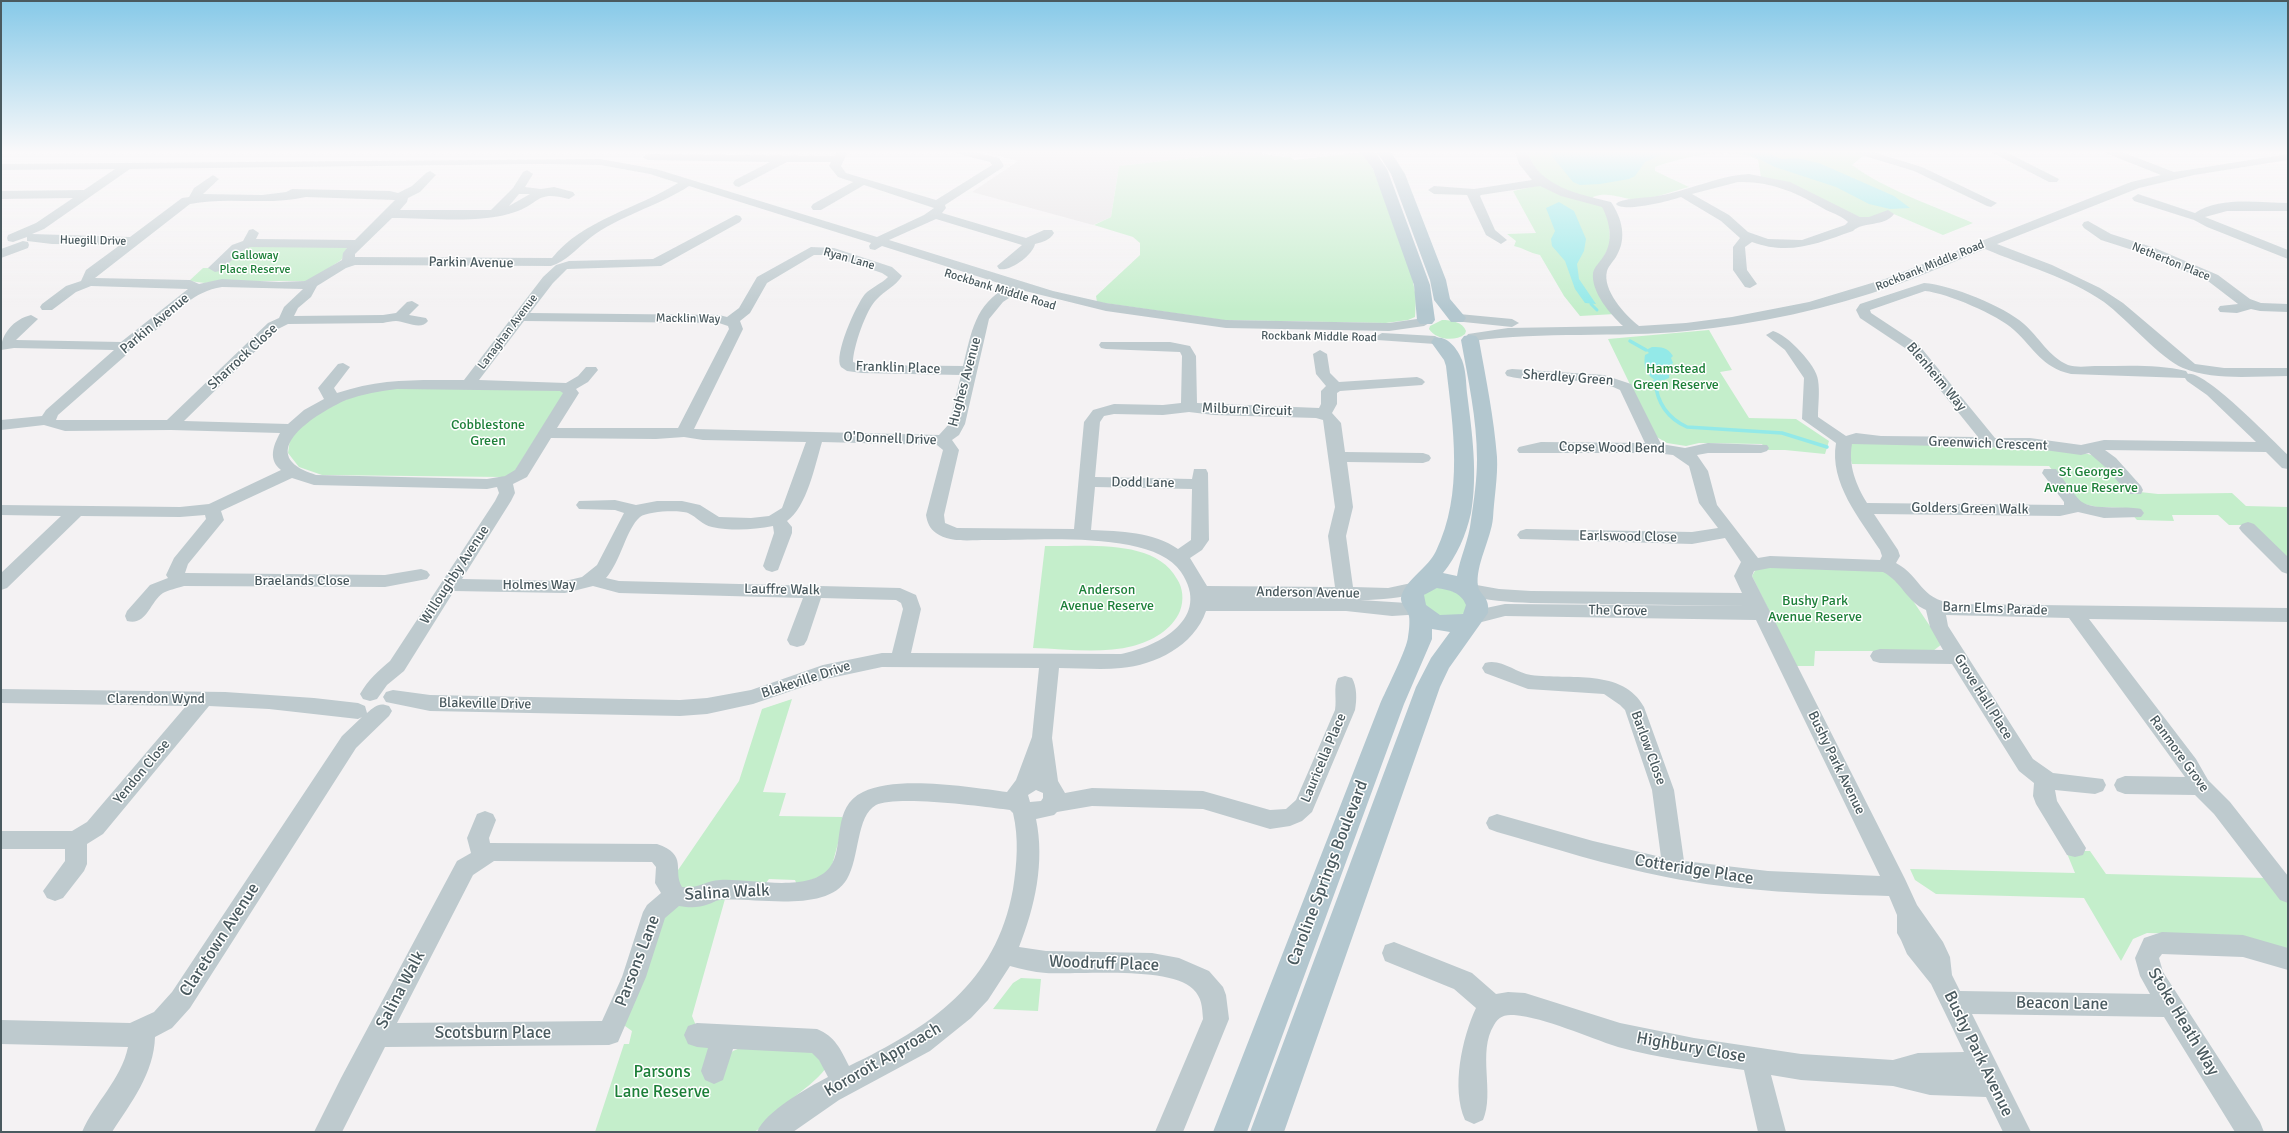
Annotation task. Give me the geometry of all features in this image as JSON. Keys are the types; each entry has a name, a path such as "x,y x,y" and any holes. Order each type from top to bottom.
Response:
{"main road":[{"path":"1393,205 1422,285 1425,321 1422,330 1424,334 1437,341 1453,359 1463,431 1463,478 1453,539 1418,599"},
{"path":"1410,205 1438,280 1442,300 1458,318 1474,329 1471,338 1475,377 1483,412 1487,459 1482,520 1479,538 1470,561 1469,589"},
{"path":"1425,321 1443,316 1458,318"},
{"path":"1437,341 1453,343 1471,338"},
{"path":"1432,580 1448,580 1469,589 1479,604 1478,611 1472,619 1451,625 1439,623 1418,599 1432,580"},
{"name":"Caroline Springs Boulevard","path":"1230,1132 1392,704 1420,639 1418,599"},
{"name":"Caroline Springs Boulevard","path":"1267,1132 1428,687 1446,653 1472,619"}],"street":[{"path":"13,244 71,205"},
{"path":"89,282 87,277 181,205"},
{"path":"348,262 349,253 399,205"},
{"path":"493,218 504,205"},
{"path":"388,214 493,218 519,205"},
{"name":"Lanaghan Avenue","path":"469,384 560,264 587,234 641,205"},
{"name":"Rockbank Middle Road","path":"744,205 880,244 1085,314 1141,325 1204,333 1437,341"},
{"path":"926,205 1026,242 1041,238 1048,233"},
{"path":"880,244 907,232 911,225 943,205"},
{"path":"1477,205 1490,232 1501,240"},
{"path":"1612,205 1616,242 1610,256 1600,272 1600,278 1609,301 1625,322 1637,331"},
{"path":"1702,205 1751,238 1781,245 1804,244 1849,228 1854,223 1853,220"},
{"path":"1825,205 1853,220 1872,220 1888,214"},
{"name":"Rockbank Middle Road","path":"1471,338 1508,332 1637,331 1732,321 1811,306 1890,282 2082,205"},
{"path":"2157,205 2198,217 2211,224 2288,255"},
{"path":"2198,217 2201,213 2221,208 2288,207"},
{"name":"Parkin Avenue","path":"48,420 51,413 120,353 125,346 141,336 198,289 220,284 311,284 324,277 337,266 348,262 560,264 656,263 736,219"},
{"name":"Netherton Place","path":"2088,225 2106,237 2150,251 2213,278 2240,299 2250,304 2260,307 2288,308"},
{"path":"13,244 40,226"},
{"path":"215,268 251,238 358,244"},
{"path":"1750,284 1740,270 1739,247 1751,238"},
{"name":"Huegill Drive","path":"13,244 52,240 133,241"},
{"path":"1004,266 1028,248 1029,243 1026,242"},
{"path":"1989,242 2010,254 2022,257 2097,291 2119,306 2288,464"},
{"name":"Rockbank Middle Road","path":"880,244 1014,291 1182,319 1226,324 1389,327 1425,321"},
{"name":"Ryan Lane","path":"731,321 745,310 762,280 811,251 829,251 887,270"},
{"name":"Franklin Place","path":"887,270 895,276 891,282 871,296 865,305 846,358 846,364 852,368 862,369 969,371"},
{"path":"47,307 71,289 89,282 183,284 198,289"},
{"path":"286,320 288,312 308,293 311,284"},
{"name":"Blenheim Way","path":"1991,443 1913,347 1865,315 1863,310 1865,307 1924,286 1938,288 2018,326 2046,358 2059,366 2071,370 2288,372"},
{"name":"Hughes Avenue","path":"943,440 955,429 982,319 1014,291"},
{"path":"1076,301 1076,308 1085,314"},
{"name":"Netherton Place","path":"2226,309 2237,309 2250,304"},
{"path":"400,316 412,305"},
{"name":"Sharrock Close","path":"171,425 273,326 286,320 383,319 400,316 408,320 421,321"},
{"name":"Macklin Way","path":"520,317 731,321 735,323 736,329 684,432"},
{"name":"Rockbank Middle Road","path":"1458,318 1602,332"},
{"path":"3,346 11,334 31,319"},
{"path":"1759,607 1743,576 1747,566 1773,562 1886,566 1891,556 1889,550 1847,482 1843,462 1842,447 1844,441 1810,419 1811,378 1790,347 1773,335"},
{"path":"1106,344 1170,346 1185,349 1189,356 1189,407"},
{"path":"3,346 125,346"},
{"path":"1320,354 1323,374 1334,386"},
{"path":"335,400 327,393 326,388 343,368"},
{"path":"568,388 570,391 570,396 521,473 504,483 487,484 314,480 291,472 282,462 280,455 284,439 291,429 312,412 335,400 367,389 397,384 560,386 568,388 583,380 591,370"},
{"name":"Sherdley Green","path":"1512,373 1537,378 1607,379 1619,382 1626,387 1655,448"},
{"path":"1346,599 1337,536 1344,503 1333,423 1329,417 1323,414 1329,404 1329,391 1334,386 1343,384 1397,385 1417,382"},
{"name":"Milburn Circuit","path":"1082,536 1092,422 1098,413 1114,409 1163,410 1189,407 1210,410 1323,414"},
{"path":"1,425 26,424 48,420 53,424 65,426 171,425 291,429"},
{"name":"O'Donnell Drive","path":"547,433 656,434 684,432 703,435 936,438 943,440 950,446 951,450 935,515 939,528 957,534 1114,536 1143,541 1165,549 1186,565 1194,576 1199,598"},
{"path":"585,505 615,505 637,511 652,507 683,507 695,509 706,519 719,522 764,523 777,520 789,510 816,437"},
{"name":"Greenwich Crescent","path":"1844,441 1856,438 1881,441 2043,444 2081,450 2104,445 2270,447"},
{"name":"Copse Wood Bend","path":"1525,450 1541,447 1655,448 1673,449 1686,454"},
{"path":"1753,564 1741,552 1730,532 1706,502 1700,471 1686,454 1708,448 1761,448"},
{"path":"2092,448 2110,462 2135,490"},
{"path":"1338,456 1423,458"},
{"path":"1,510 180,512 212,509 291,472"},
{"path":"2050,473 2071,497 2074,505 2104,513 2135,513"},
{"name":"Dodd Lane","path":"1087,482 1200,478 1200,540 1192,550 1178,558"},
{"name":"Willoughby Avenue","path":"375,703 448,585 506,496 504,483"},
{"name":"Golders Green Walk","path":"1863,508 2060,511 2067,510 2074,505"},
{"path":"183,580 176,575 180,562 215,520 212,509"},
{"name":"Holmes Way","path":"448,585 565,587 583,585 594,580 603,570 629,519 637,511"},
{"path":"1,584 75,512"},
{"path":"772,566 783,533 782,527 777,520"},
{"path":"2248,528 2288,568"},
{"name":"Earlswood Close","path":"1526,535 1692,538 1730,532"},
{"name":"Barn Elms Parade","path":"1886,566 1901,575 1923,601 1934,606 1954,610 2288,615"},
{"name":"Braelands Close","path":"134,616 156,589 183,580 385,581 420,575"},
{"name":"Lauffre Walk","path":"594,580 610,586 619,587 790,590 814,592 885,592 905,596 909,600 912,609 900,659"},
{"name":"The Grove","path":"1469,589 1499,595 1531,597 1759,607"},
{"path":"797,640 814,592"},
{"name":"Anderson Avenue","path":"1199,598 1346,599 1392,610 1418,599"},
{"name":"Blakeville Drive","path":"375,703 653,708 707,706 753,697 843,667 900,659 1116,661 1152,654 1178,638 1188,627 1199,598"},
{"name":"Grove Hall Place","path":"1934,606 1939,627 2026,766 2045,779 2063,784 2095,785"},
{"name":"The Grove","path":"1472,619 1505,610 1759,607"},
{"name":"Bushy Park Avenue","path":"1759,607 1897,886 1909,913 1909,933 1916,946 1940,976 2017,1132"},
{"name":"Ranmore Grove","path":"2074,612 2189,765 2200,786 2222,808 2288,893"},
{"path":"1880,656 1958,657"},
{"path":"1021,796 1042,737 1050,661"},
{"name":"Barlow Close","path":"1492,668 1528,682 1606,687 1618,691 1626,697 1634,707 1663,790 1674,869"},
{"name":"Lauricella Place","path":"1050,797 1203,800 1217,802 1273,821 1290,819 1298,814 1304,806 1345,710 1347,701 1345,683"},
{"name":"Clarendon Wynd","path":"1,696 375,703"},
{"name":"Yendon Close","path":"76,840 95,828 204,699"},
{"name":"Claretown Avenue","path":"142,1031 164,1020 181,1000 375,703"},
{"path":"1042,737 1050,797"},
{"path":"2045,779 2044,796 2047,804 2075,848"},
{"path":"1021,796 1037,781 1050,797"},
{"path":"2125,785 2200,786"},
{"name":"Salina Walk","path":"328,1132 465,868 491,852 657,853 668,864 667,883 675,896 696,898 717,890 799,891 822,887 831,882 838,873 854,814 864,802 870,798 890,794 1021,796"},
{"path":"1021,796 1034,812 1050,797"},
{"name":"Kororoit Approach","path":"1021,796 1030,843"},
{"name":"Kororoit Approach","path":"782,1128 817,1098 922,1042 949,1022 989,981 1004,954 1018,921 1023,900 1030,843 1050,797"},
{"path":"483,857 478,838 485,820"},
{"name":"Cotteridge Place","path":"1497,823 1598,852 1674,869 1781,882 1897,886"},
{"path":"1,840 76,840 76,864 55,891"},
{"name":"Parsons Lane","path":"609,1033 634,977 655,912 675,896"},
{"name":"Stoke Heath Way","path":"2250,1132 2171,1006 2148,966 2147,958 2153,946 2162,943 2243,946 2288,959"},
{"path":"1394,953 1463,981 1493,1007 1486,1013 1481,1023 1473,1062 1472,1077 1474,1111"},
{"name":"Woodruff Place","path":"1004,954 1046,962 1155,964 1186,972 1205,982 1213,990 1216,999 1216,1019 1169,1132"},
{"name":"Beacon Lane","path":"1952,1002 2171,1006"},
{"name":"Highbury Close","path":"1493,1007 1513,1003 1525,1005 1620,1035 1694,1050 1801,1067 1893,1073 1930,1082 1988,1074"},
{"path":"1,1032 122,1036 142,1031 142,1052 136,1067 96,1132"},
{"name":"Scotsburn Place","path":"377,1035 609,1033"},
{"path":"698,1035 817,1042 828,1051 844,1083"},
{"path":"714,1071 724,1036"},
{"path":"1754,1060 1772,1132"}],"shaded area":[{"path":"1019,205 1113,205 1111,217 1093,225"}],"green space":[{"path":"1113,205 1386,205 1412,277 1416,297 1415,317 1408,320 1386,323 1223,320 1097,302 1096,296 1140,255 1140,243 1133,237 1094,225 1111,217"},
{"path":"1521,205 1599,205 1609,210 1610,245 1594,275 1615,314 1580,316 1564,296 1540,255 1514,246 1516,241 1507,234 1536,233"},
{"path":"1830,205 1930,205 1973,223 1943,235 1889,212 1868,219"},
{"name":"Galloway Place Reserve","path":"250,245 348,246 342,259 309,281 218,281 205,283 189,281 203,268 219,268"},
{"path":"1442,320 1453,321 1462,325 1466,331 1465,334 1461,337 1451,339 1436,336 1429,329 1430,326"},
{"name":"Hamstead Green Reserve","path":"1709,330 1732,370 1720,372 1749,418 1796,419 1829,441 1825,454 1785,450 1766,450 1762,444 1699,443 1686,446 1667,443 1655,436 1608,339"},
{"name":"Cobblestone Green","path":"407,387 558,389 564,393 513,474 503,477 322,475 299,467 288,453 290,440 295,432 305,422 322,411 357,396 381,390"},
{"name":"St Georges Avenue Reserve","path":"1853,442 2039,447 2088,454 2098,457 2131,491 2158,494 2232,493 2246,506 2288,507 2288,560 2252,525 2229,525 2218,515 2172,515 2174,521 2137,520 2126,508 2097,507 2080,503 2049,466 1852,464 1848,450"},
{"name":"Anderson Avenue Reserve","path":"1045,546 1099,546 1136,551 1153,557 1167,566 1181,586 1182,603 1180,611 1172,624 1161,634 1133,646 1109,650 1033,648"},
{"name":"Bushy Park Avenue Reserve","path":"1762,567 1886,570 1897,577 1942,644 1933,651 1815,651 1814,666 1796,666 1752,576 1756,569"},
{"path":"1441,586 1468,598 1465,613 1456,616 1444,616 1429,611 1424,603 1423,597 1425,593"},
{"path":"792,699 763,792 786,793 779,816 842,817 844,821 830,873 797,885 795,880 769,879 765,884 681,892 676,873 739,781 762,709"},
{"path":"2066,851 2090,851 2106,874 2266,878 2288,900 2288,950 2229,935 2147,933 2133,939 2121,961 2084,898 1936,894 1915,880 1910,869 2075,873"},
{"name":"Parsons Lane Reserve","path":"709,899 725,899 692,1016 697,1028 725,1058 733,1051 747,1045 811,1047 826,1068 814,1081 769,1121 754,1132 595,1132 624,1044 629,1044 632,1031 625,1026 624,1018 660,915 670,906"},
{"path":"1021,978 1041,979 1038,1011 993,1009 1013,983"}],"water":[{"path":"1553,205 1564,205 1574,211 1586,239 1584,251 1577,264 1579,279 1596,304 1585,303 1575,289 1565,261 1552,246 1551,239 1555,231 1546,208"},
{"path":"1873,205 1906,205 1910,208 1890,209"},
{"path":"1652,347 1664,348 1673,356 1671,358 1673,363 1670,366 1669,378 1663,380 1653,379 1647,371 1644,361 1645,355 1649,353 1646,350"}],"waterway":[{"path":"1591,304 1597,310"},
{"path":"1630,341 1646,350"},
{"path":"1655,381 1658,396 1664,409 1674,419 1687,427 1782,433 1827,447"}]}
